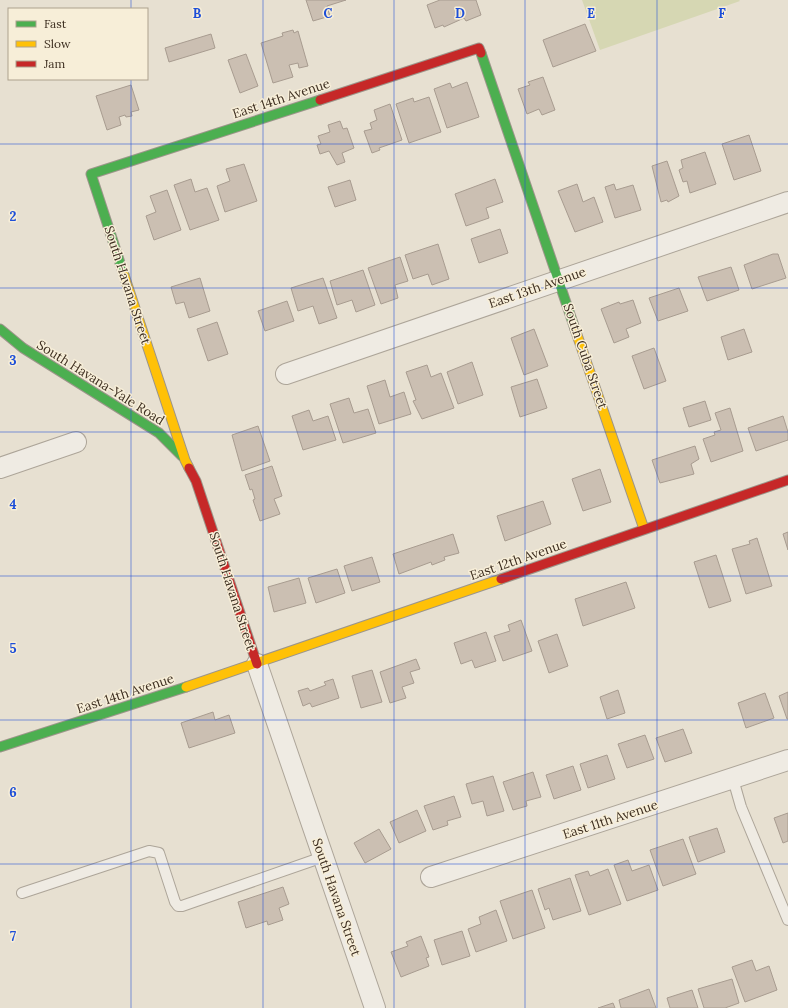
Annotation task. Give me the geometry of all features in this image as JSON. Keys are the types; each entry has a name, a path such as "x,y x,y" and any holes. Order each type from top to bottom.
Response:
{"street":[{"name":"East 14th Avenue","path":"91,174 479,48"},
{"name":"South Cuba Street","path":"479,48 644,529"},
{"name":"South Havana Street","path":"91,174 185,460 196,482 375,1008"},
{"name":"East 13th Avenue","path":"286,374 559,279 788,202"},
{"name":"South Havana-Yale Road","path":"0,329 24,348 159,432 185,460"},
{"path":"0,468 76,442"},
{"name":"East 12th Avenue","path":"257,664 788,480"},
{"name":"East 14th Avenue","path":"0,747 257,664"},
{"name":"East 11th Avenue","path":"431,877 733,780 788,760"}],"lane":[{"path":"733,780 741,807 788,920"},
{"path":"22,893 149,851 156,851 159,853 175,902 178,906 182,906 323,857"}],"green space":[{"path":"582,0 739,0 740,1 600,50"}],"building":[{"path":"306,0 346,0 327,6 330,16 313,21"},
{"path":"440,0 476,0 481,15 466,21 464,18 444,27 443,25 435,28 427,5"},
{"path":"585,24 596,51 553,67 543,40"},
{"path":"293,30 294,33 298,31 308,66 299,68 298,63 289,65 293,77 273,83 261,43 283,36 282,33"},
{"path":"211,34 215,48 169,62 165,48"},
{"path":"246,54 258,86 240,93 228,60"},
{"path":"543,77 555,110 542,115 539,109 527,114 518,89 530,85 528,82"},
{"path":"467,82 479,117 447,128 434,89 450,83 452,88"},
{"path":"131,85 139,110 131,112 132,116 126,117 125,115 119,117 121,125 107,130 96,96"},
{"path":"429,97 441,132 409,143 396,104 413,98 414,102"},
{"path":"390,104 402,140 379,148 380,150 372,153 364,131 372,129 370,123 377,120 374,110"},
{"path":"340,121 343,129 347,128 354,148 342,153 345,162 337,165 329,151 320,154 317,145 321,144 318,136 330,132 328,125"},
{"path":"749,135 761,171 734,180 722,144"},
{"path":"705,152 716,184 690,193 687,181 683,182 679,170 683,168 681,160"},
{"path":"667,161 679,196 668,202 667,200 661,202 652,166"},
{"path":"244,164 257,201 225,212 217,186 230,181 226,169"},
{"path":"191,179 195,192 207,188 219,220 190,230 174,185"},
{"path":"495,179 503,202 486,208 489,218 466,226 455,194"},
{"path":"350,180 356,200 335,207 328,187"},
{"path":"577,184 583,202 594,197 603,222 575,232 558,191"},
{"path":"614,184 616,190 633,185 641,210 615,218 605,187"},
{"path":"167,190 181,230 154,240 146,216 156,212 150,196"},
{"path":"500,229 508,253 479,263 471,239"},
{"path":"438,244 449,279 432,285 428,274 413,279 405,255"},
{"path":"773,254 778,254 786,278 752,289 744,265"},
{"path":"400,257 408,281 395,285 398,298 381,304 368,268"},
{"path":"731,267 739,290 707,301 698,277"},
{"path":"363,270 375,305 356,312 352,300 337,305 330,281"},
{"path":"200,278 210,311 189,318 184,302 176,304 171,287"},
{"path":"323,278 337,318 319,324 313,306 298,311 291,288"},
{"path":"679,288 688,311 658,321 649,298"},
{"path":"633,300 641,323 626,329 629,337 614,343 601,309 619,302 620,304"},
{"path":"287,301 294,321 265,331 258,311"},
{"path":"217,322 228,354 208,361 197,329"},
{"path":"534,329 548,366 524,375 511,338"},
{"path":"744,329 752,352 728,360 721,337"},
{"path":"654,348 666,381 644,389 632,356"},
{"path":"472,362 483,395 458,404 447,372"},
{"path":"427,365 431,377 441,373 454,408 422,419 413,401 416,400 406,372"},
{"path":"537,379 547,408 520,417 511,387"},
{"path":"385,380 390,397 404,392 411,414 379,424 367,386"},
{"path":"349,398 354,413 368,409 376,433 343,443 330,404"},
{"path":"705,401 711,420 689,427 683,408"},
{"path":"730,408 743,451 711,462 703,439 715,435 714,432 721,430 715,413"},
{"path":"309,410 313,421 328,416 336,440 303,450 292,416"},
{"path":"783,416 788,432 788,440 756,451 748,428"},
{"path":"258,426 270,461 242,471 232,435"},
{"path":"695,446 699,459 691,464 694,474 660,483 652,460"},
{"path":"272,466 282,496 274,499 280,514 260,521 253,500 255,499 252,489 250,490 245,475"},
{"path":"600,469 611,502 583,511 572,479"},
{"path":"543,501 551,524 505,541 497,516"},
{"path":"788,532 788,550 783,534"},
{"path":"453,534 459,553 444,557 445,560 432,565 431,562 399,574 393,554"},
{"path":"757,538 772,586 746,594 732,549 750,544 749,541"},
{"path":"716,555 731,601 709,608 694,562"},
{"path":"372,557 380,582 352,591 344,566"},
{"path":"337,569 345,593 316,603 308,578"},
{"path":"299,578 306,603 274,612 268,587"},
{"path":"626,582 635,608 583,626 575,599"},
{"path":"521,620 532,651 503,661 494,636 510,631 508,625"},
{"path":"486,632 496,661 475,668 472,660 461,664 454,643"},
{"path":"557,634 568,666 549,673 538,641"},
{"path":"416,659 420,669 410,672 414,683 402,687 406,698 390,703 380,672"},
{"path":"372,670 382,702 361,708 352,676"},
{"path":"333,679 339,698 312,707 310,703 303,706 298,691 308,688 310,691 326,685 324,682"},
{"path":"618,690 625,713 607,719 600,697"},
{"path":"788,692 788,719 787,719 779,696"},
{"path":"765,693 774,718 746,728 738,703"},
{"path":"213,712 215,720 229,715 235,733 189,748 181,723"},
{"path":"683,729 692,753 665,762 656,738"},
{"path":"645,735 654,759 627,768 618,744"},
{"path":"607,755 615,779 588,788 580,764"},
{"path":"573,766 581,790 554,799 546,775"},
{"path":"533,772 541,797 526,801 527,806 513,810 503,782"},
{"path":"493,776 504,811 487,816 483,801 472,804 466,784"},
{"path":"454,796 461,817 447,821 448,825 433,830 424,806"},
{"path":"417,810 426,831 399,843 390,822"},
{"path":"788,813 788,841 783,843 774,818"},
{"path":"717,828 725,852 698,862 689,837"},
{"path":"379,829 391,849 365,863 354,843"},
{"path":"683,839 696,874 663,886 650,850"},
{"path":"628,860 632,871 649,865 658,890 627,901 614,865"},
{"path":"608,869 621,904 589,915 575,875 588,871 590,876"},
{"path":"570,878 581,911 553,920 549,908 545,910 538,889"},
{"path":"283,887 289,904 279,908 283,920 268,925 267,921 246,928 238,902"},
{"path":"532,890 545,928 513,939 500,901"},
{"path":"496,910 507,941 476,952 468,929 481,924 479,917"},
{"path":"462,931 470,956 442,965 434,940"},
{"path":"421,936 429,957 426,958 429,966 401,977 391,952 408,946 406,942"},
{"path":"752,960 756,971 769,966 777,990 745,1002 732,967"},
{"path":"732,979 739,1003 725,1008 704,1008 698,989"},
{"path":"649,989 656,1008 621,1008 619,1000"},
{"path":"692,990 698,1008 670,1008 667,998"},
{"path":"613,1003 615,1008 598,1008"}],"traffic: fast":[{"path":"481,53 575,329"},
{"path":"124,275 91,174 320,100"},
{"path":"0,329 23,348 159,433 182,456"},
{"path":"0,747 186,687"}],"traffic: slow":[{"path":"124,275 185,460 189,468"},
{"path":"575,329 644,529"},
{"path":"186,687 501,579"}],"traffic: jam":[{"path":"320,100 479,48 481,53"},
{"path":"189,468 196,481 257,664"},
{"path":"501,579 788,480"}]}
